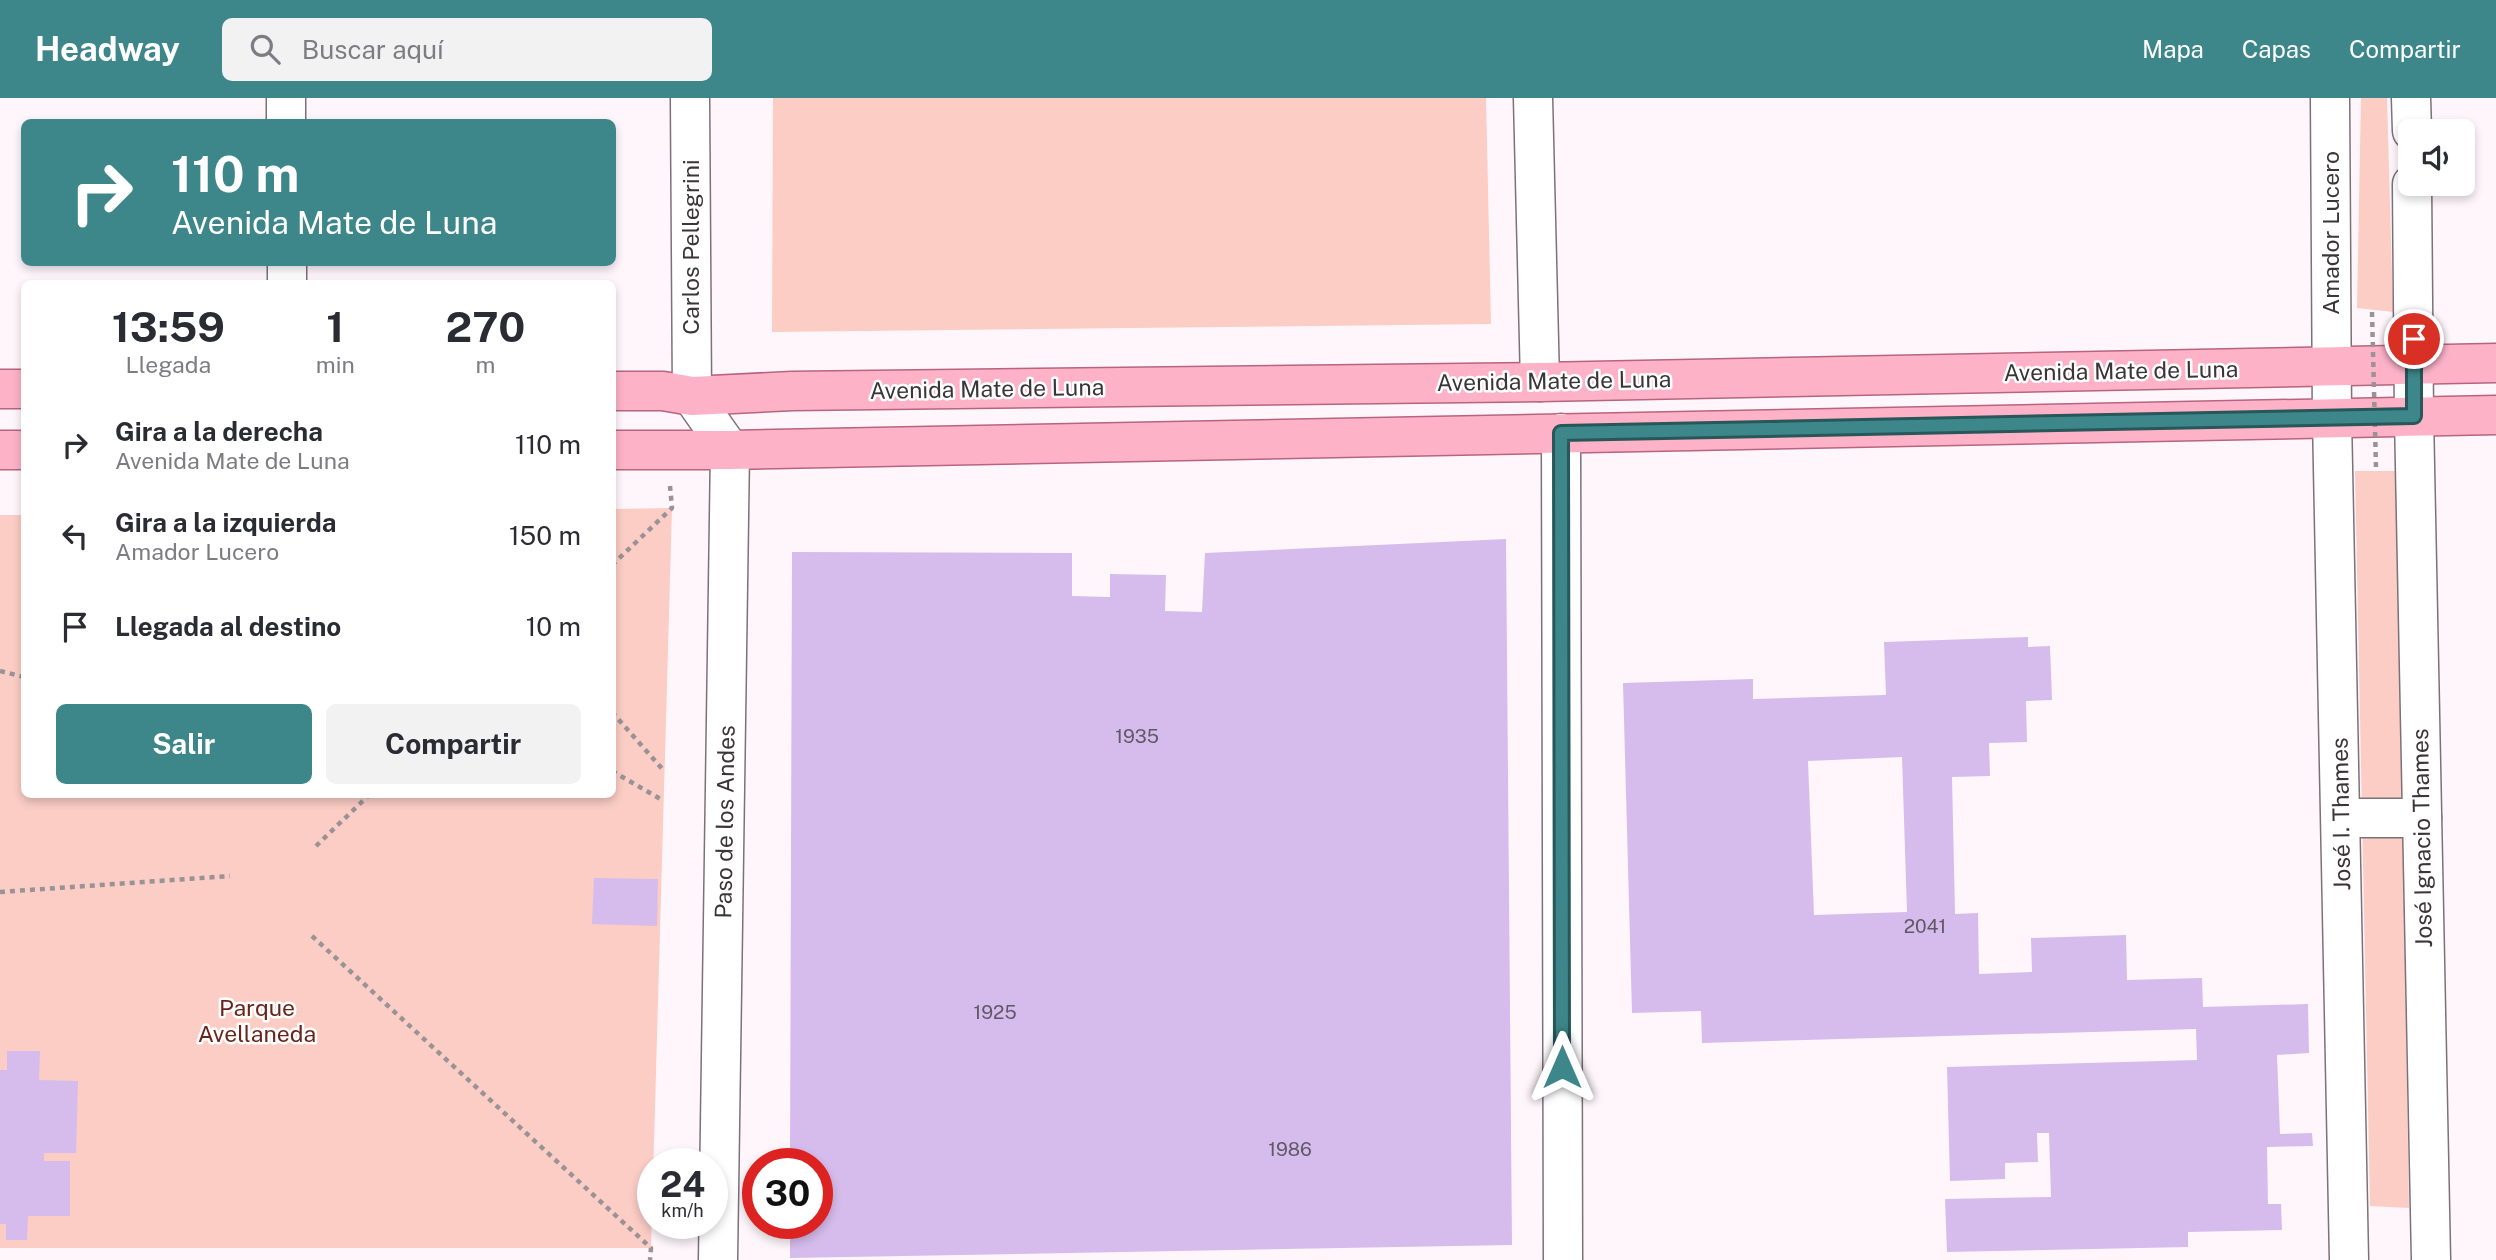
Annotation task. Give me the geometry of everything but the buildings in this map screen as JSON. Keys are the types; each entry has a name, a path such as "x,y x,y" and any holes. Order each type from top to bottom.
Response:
{"main road":[{"name":"Avenida Mate de Luna","path":"616,391 663,391 692,396 792,391 1540,382 2496,363"},
{"path":"0,389 21,389"},
{"path":"616,450 730,450 2496,415"},
{"path":"0,450 21,450"}],"street":[{"path":"286,98 286,119"},
{"name":"Carlos Pellegrini","path":"690,98 692,396"},
{"path":"1534,98 1540,382"},
{"name":"Amador Lucero","path":"2330,98 2332,367"},
{"path":"2411,98 2412,119"},
{"path":"2412,196 2414,416"},
{"name":"José I. Thames","path":"2332,367 2349,1260"},
{"path":"692,396 730,450"},
{"name":"José Ignacio Thames","path":"2414,416 2431,1260"},
{"path":"1561,433 1563,1260"},
{"name":"Paso de los Andes","path":"718,1260 730,450"},
{"path":"2341,818 2422,818"}],"path":[{"path":"2372,312 2376,468"},
{"path":"616,561 672,508"},
{"path":"0,671 21,676"},
{"path":"616,717 665,772"},
{"path":"616,773 664,801"},
{"path":"316,846 366,798"},
{"path":"0,892 230,876"},
{"path":"312,936 651,1248 650,1260"}],"green space":[{"path":"773,98 1486,98 1491,324 772,332"},
{"path":"2361,98 2387,98 2393,312 2357,308"},
{"path":"2355,471 2397,471 2409,1208 2370,1206"},
{"name":"Parque Avellaneda","path":"672,508 654,1148 637,1148 637,1239 651,1239 651,1248 0,1248 0,515 21,515 21,798 616,798 616,509"}],"route":[{"path":"1562,1067 1561,433 2414,416 2414,339"}]}
